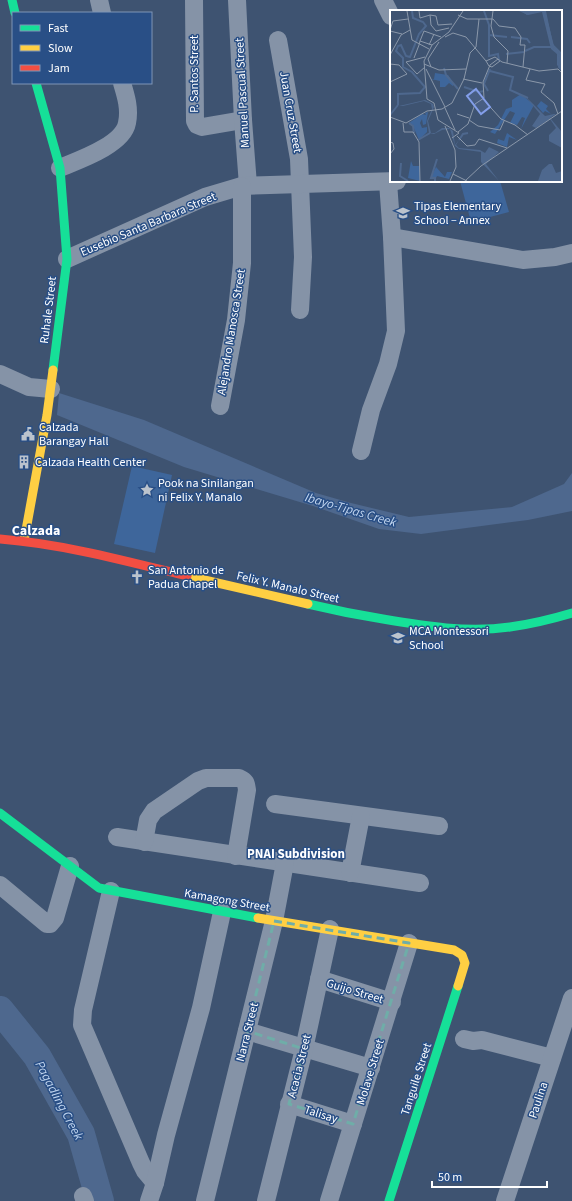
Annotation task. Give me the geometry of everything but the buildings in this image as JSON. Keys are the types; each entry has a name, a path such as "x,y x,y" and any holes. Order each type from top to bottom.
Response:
{"street":[{"path":"12,0 15,12"},
{"path":"99,0 102,12"},
{"name":"P. Santos Street","path":"194,0 195,121 197,125 202,127 242,120"},
{"name":"Manuel Pascual Street","path":"237,0 245,186"},
{"path":"383,0 390,14"},
{"name":"Juan Cruz Street","path":"278,40 299,158 303,257 300,310"},
{"name":"Ruhale Street","path":"24,541 47,415 67,259 60,168 36,84"},
{"path":"60,168 106,148 118,138 127,124 128,106 122,84"},
{"path":"361,451 371,410 388,364 396,331 392,237 392,182"},
{"name":"Eusebio Santa Barbara Street","path":"67,259 205,197 245,186 392,182"},
{"name":"Alejandro Manosca Street","path":"220,406 236,320 242,263 245,186"},
{"path":"392,237 523,260 555,258 572,253"},
{"path":"0,374 28,387 50,390"},
{"name":"Felix Y. Manalo Street","path":"0,539 24,541 90,553 332,610 428,627 471,629 509,627 572,613"},
{"path":"144,842 148,820 154,811 198,781 206,778 239,778 244,780 246,790 236,856"},
{"path":"275,804 439,826"},
{"name":"Kamagong Street","path":"0,813 99,888 222,912 454,950 462,954 465,963"},
{"path":"350,873 361,816"},
{"path":"117,837 420,884"},
{"name":"Narra Street","path":"210,1200 247,1031 274,921 285,863"},
{"path":"0,885 47,924 50,924 55,918 70,866"},
{"path":"111,891 83,1010 82,1025 138,1157 145,1171 155,1183"},
{"path":"149,1201 155,1183 164,1139 201,1008 222,912"},
{"name":"Acacia Street","path":"266,1201 289,1104 304,1049 330,929"},
{"name":"Molave Street","path":"329,1201 410,943"},
{"name":"Tanguile Street","path":"389,1201 465,963"},
{"name":"Guijo Street","path":"319,979 392,1002"},
{"name":"Paulina","path":"505,1201 572,998"},
{"path":"247,1031 371,1068"},
{"path":"464,1039 473,1042 482,1040 552,1058"},
{"name":"Talisay","path":"289,1104 353,1124"}],"highlighted area":[{"path":"274,921 409,943 353,1124 289,1104 304,1049 247,1031"}],"shaded area":[{"path":"460,182 500,182 509,212 471,222"},
{"path":"132,466 172,475 155,553 114,544"}],"water":[{"name":"Ibayo-Tipas Creek","path":"59,393 144,420 316,493 409,517 512,507 564,484 572,473 572,511 528,520 421,534 379,529 313,506 184,467 57,415"}],"waterway":[{"name":"Pagadling Creek","path":"0,1010 37,1056 81,1134 100,1201"}],"traffic: fast":[{"path":"12,0 15,12"},
{"path":"36,84 60,168 67,259 53,370"},
{"path":"308,604 399,622 462,629 494,629 510,627 572,613"},
{"path":"0,813 99,888 258,918"},
{"path":"389,1201 458,986"}],"traffic: slow":[{"path":"24,541 47,415 53,370"},
{"path":"187,576 308,604"},
{"path":"258,918 454,950 462,955 465,963 458,986"}],"traffic: jam":[{"path":"0,539 24,541 71,549 187,576"}],"place":[{"name":"Tipas Elementary School – Annex","path":"403,213"},
{"name":"Calzada Barangay Hall","path":"28,434"},
{"name":"Calzada Health Center","path":"24,462"},
{"name":"Pook na Sinilangan ni Felix Y. Manalo","path":"147,490"},
{"name":"San Antonio de Padua Chapel","path":"137,577"},
{"name":"MCA Montessori School","path":"398,638"}],"district":[{"name":"Calzada","path":"36,530"},
{"name":"PNAI Subdivision","path":"296,853"}]}
